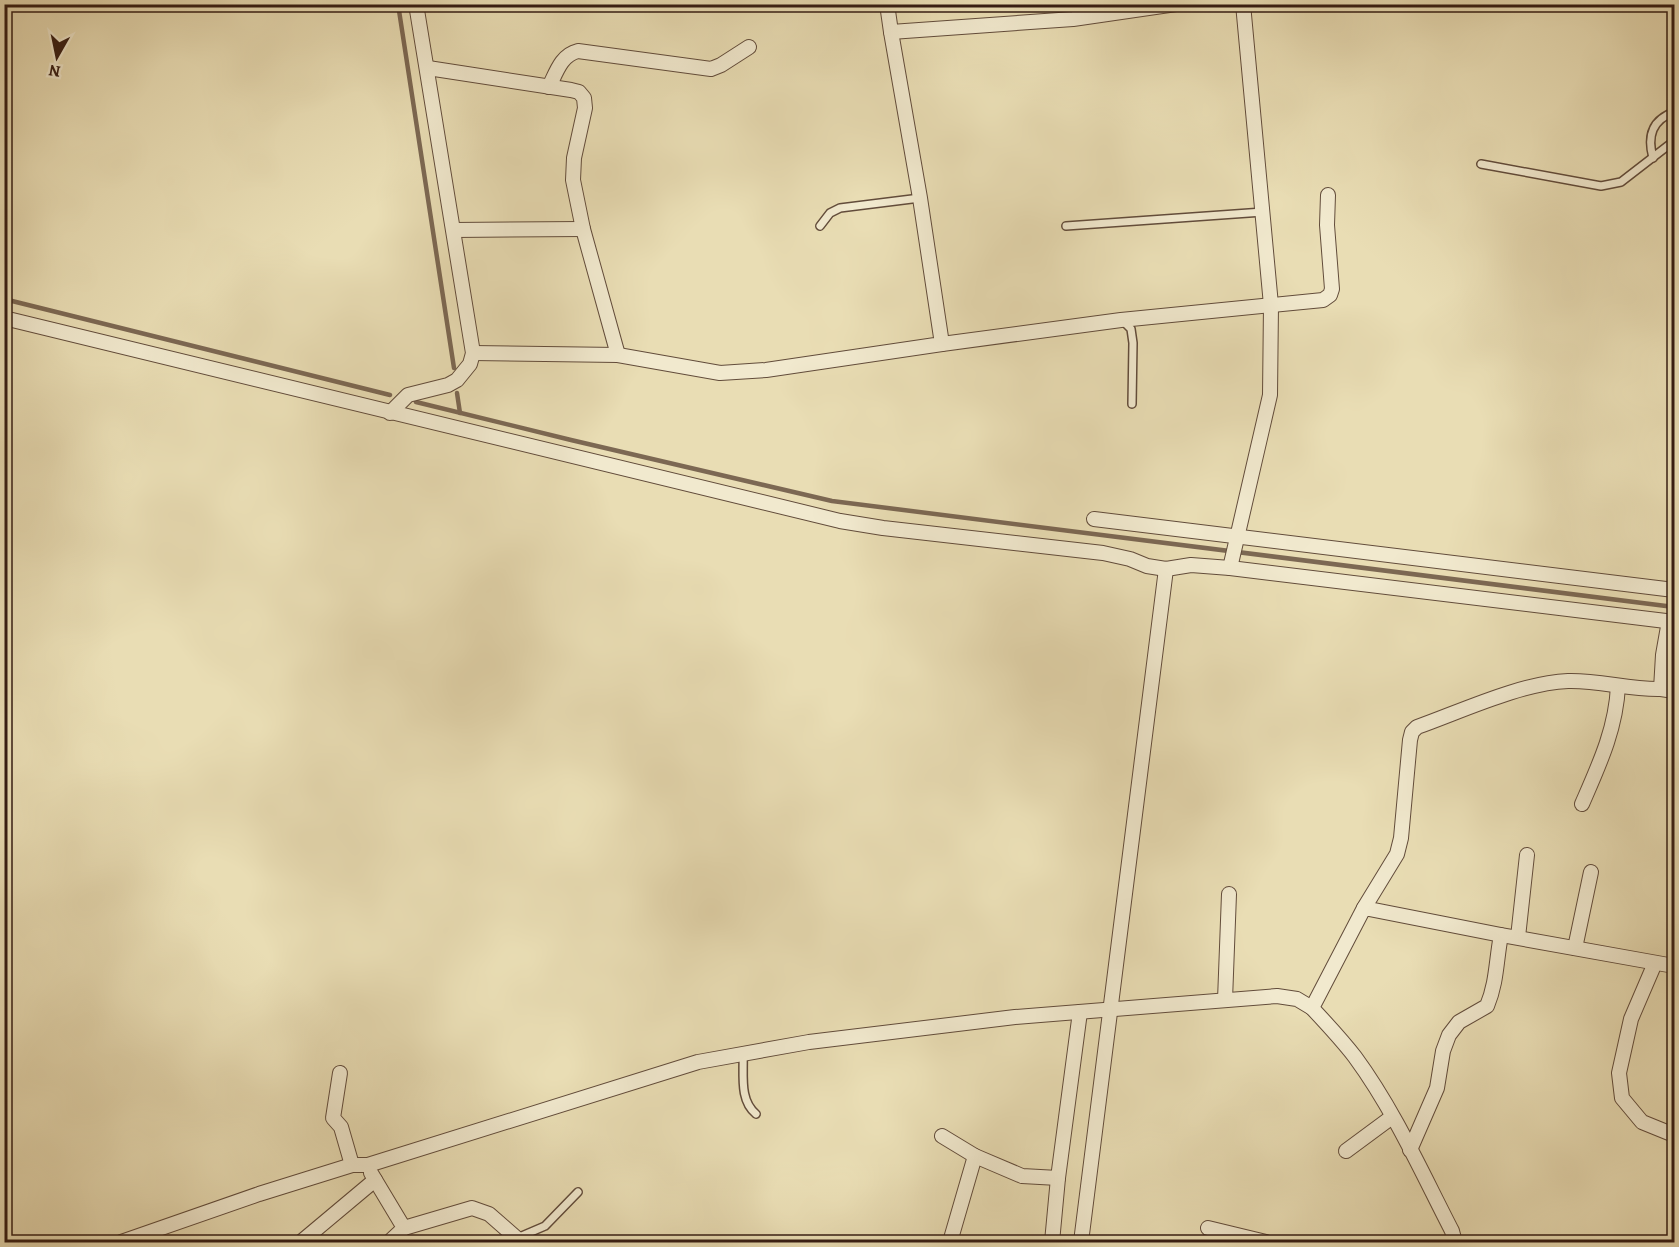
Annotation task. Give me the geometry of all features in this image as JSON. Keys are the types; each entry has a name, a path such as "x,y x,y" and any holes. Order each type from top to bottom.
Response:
{"street":[{"path":"390,413 408,395 448,385 457,380 470,364 473,353 416,4"},
{"path":"887,4 942,344"},
{"path":"891,32 1073,19 1176,4"},
{"path":"1230,568 1270,395 1271,305 1243,4"},
{"path":"549,87 565,57 578,51 711,69 749,47"},
{"path":"428,68 579,92 584,98 585,108 573,158 573,171 583,229 618,355"},
{"path":"473,353 618,355 720,373 766,370 1121,320 1323,300 1330,295 1332,282 1327,225 1328,195"},
{"path":"454,230 583,229"},
{"path":"4,318 840,521 1103,553 1130,559 1147,566 1166,568 1191,565 1230,568 1672,621 1663,655 1668,690 1564,681 1520,690 1417,727 1412,732 1401,838 1397,854 1364,908 1312,1008"},
{"path":"1094,519 1674,590"},
{"path":"1081,1242 1106,1010 1166,568"},
{"path":"1582,804 1603,757 1616,718 1618,686"},
{"path":"1518,937 1527,855"},
{"path":"1575,948 1591,872"},
{"path":"1225,1000 1229,894"},
{"path":"1364,908 1501,936 1518,937 1674,966"},
{"path":"1410,1150 1437,1088 1443,1051 1449,1035 1459,1022 1486,1006 1490,999 1497,974 1497,954 1501,936"},
{"path":"1655,963 1631,1019 1619,1073 1622,1098 1642,1122 1674,1135"},
{"path":"122,1242 259,1194 352,1165 368,1165 653,1074 698,1062 820,1041 1015,1017 1276,996 1291,997 1312,1008 1353,1055 1410,1150 1452,1231 1455,1242"},
{"path":"1052,1242 1058,1178 1082,1012"},
{"path":"340,1073 333,1118 341,1127 352,1165"},
{"path":"1346,1151 1392,1117"},
{"path":"942,1136 975,1156 1022,1176 1058,1178"},
{"path":"950,1242 975,1156"},
{"path":"368,1165 404,1228"},
{"path":"301,1242 375,1180"},
{"path":"389,1242 404,1228 472,1208 489,1214 519,1240"},
{"path":"1208,1228 1266,1242"}],"lane":[{"path":"1653,158 1649,144 1651,130 1668,114 1674,112"},
{"path":"1481,164 1601,186 1621,182 1674,141"},
{"path":"820,226 830,213 840,208 920,198"},
{"path":"1066,226 1263,212"},
{"path":"1121,320 1131,329 1133,343 1132,404"},
{"path":"743,1054 745,1096 747,1105 756,1114"},
{"path":"519,1240 545,1226 578,1191"}],"waterway":[{"path":"398,4 454,368"},
{"path":"4,299 390,395"},
{"path":"457,393 460,413"},
{"path":"416,402 832,501 1674,607"}]}
